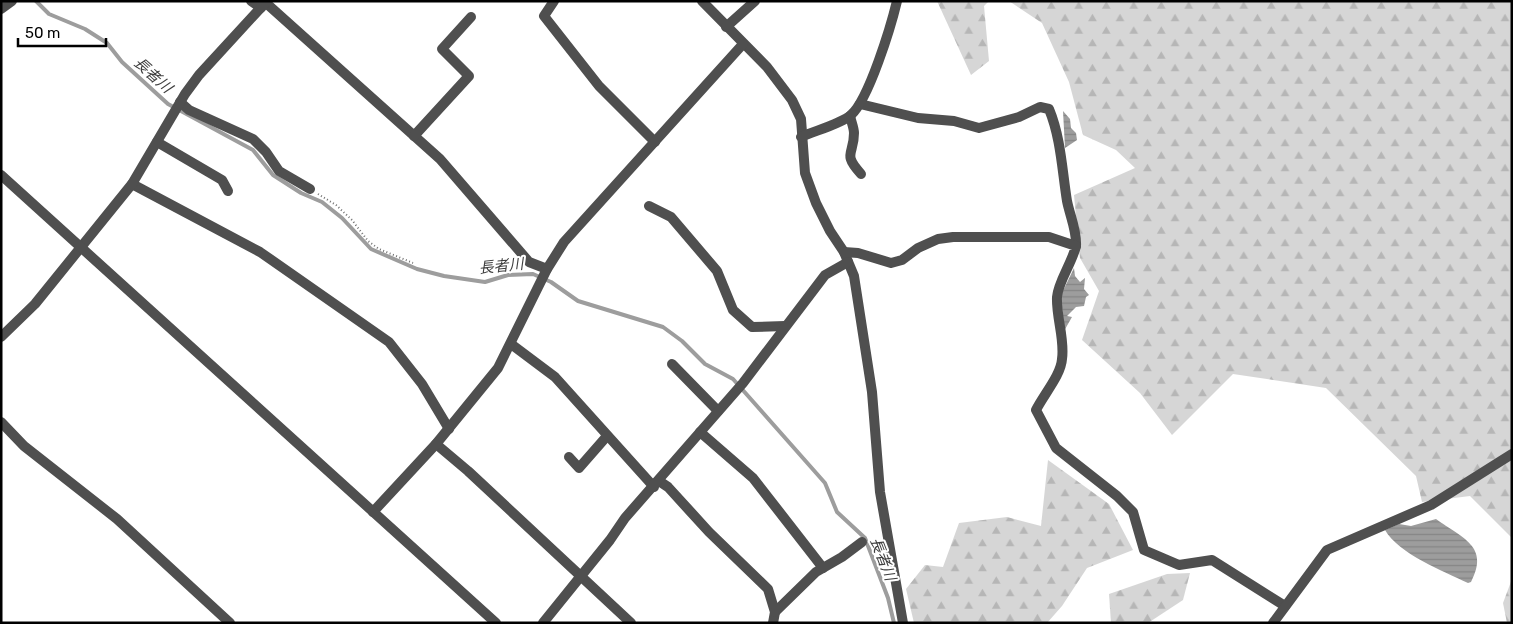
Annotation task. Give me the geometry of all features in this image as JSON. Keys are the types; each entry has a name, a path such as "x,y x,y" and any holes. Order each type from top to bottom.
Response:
{"street":[{"path":"1,9 12,1"},
{"path":"251,1 265,4 440,159 529,262 546,271"},
{"path":"554,1 544,16 599,86 624,114 654,142"},
{"path":"702,1 742,44 767,66 792,100 800,119 805,172 816,203 846,257 854,276 865,340 880,492 903,623"},
{"path":"726,27 754,1"},
{"path":"801,137 850,116 860,104 892,25 897,1"},
{"path":"2,335 35,304 132,184 179,103 199,75 265,4"},
{"path":"414,136 469,76 442,49 471,17"},
{"path":"373,512 436,444 489,382 511,344 546,271 564,242 742,44"},
{"path":"179,103 253,139 266,152 279,171 310,189"},
{"path":"860,104 918,118 954,121 979,128 1019,117 1040,107 1049,109 1056,125 1067,203 1076,238 1076,246 1073,259 1057,295 1062,359 1056,378 1045,391 1036,410 1047,434 1056,448 1118,496 1133,512 1144,550 1180,565 1212,560 1285,606"},
{"path":"850,116 854,133 849,152 852,164 861,174"},
{"path":"157,142 222,180 228,191"},
{"path":"1,175 496,623"},
{"path":"132,184 260,252 389,342 422,384 449,429"},
{"path":"650,206 671,217 718,271 733,310 752,327 785,326"},
{"path":"543,623 625,518 657,484 739,386 825,275 846,257 858,253 891,263 902,260 918,248 938,239 953,237 1050,236 1076,246"},
{"path":"511,344 555,377 607,436 657,484 668,487 709,532 768,589 775,612 773,623"},
{"path":"672,364 718,411"},
{"path":"1,422 24,446 117,518 230,623"},
{"path":"700,432 752,478 823,568"},
{"path":"569,457 579,468 607,436"},
{"path":"436,444 631,623"},
{"path":"1273,623 1327,550 1431,505 1512,454"},
{"path":"775,612 816,572 862,542"}],"path":[{"path":"310,189 336,205 368,241 379,249 413,263"}],"green space":[{"path":"937,1 989,1 984,6 989,61 971,75"},
{"path":"1009,1 1512,1 1512,538 1470,496 1422,502 1416,476 1326,388 1233,374 1172,435 1140,393 1082,340 1099,291 1080,258 1074,195 1135,168 1116,150 1083,135 1069,82 1042,23"},
{"path":"1048,460 1109,504 1133,550 1087,568 1062,606 1047,623 914,623 906,589 925,565 943,567 959,523 1007,517 1041,526"},
{"path":"1190,573 1183,600 1148,623 1111,623 1109,594 1167,574"},
{"path":"1512,579 1512,623 1507,623 1503,603"}],"shaded area":[{"path":"1063,111 1070,119 1071,128 1076,133 1077,140 1065,148"},
{"path":"1074,268 1075,276 1080,282 1085,278 1084,289 1089,295 1086,297 1084,306 1076,307 1067,316 1072,317 1064,331 1061,295"},
{"path":"1436,519 1464,538 1475,551 1477,560 1476,570 1471,582 1468,583 1422,561 1400,547 1385,530 1399,524 1411,526"}],"waterway":[{"name":"長者川","path":"36,1 49,14 85,29 107,43 122,62 168,104 253,150 273,175 301,193 322,202 342,218 371,249 417,269 444,276 485,282 508,275 533,274 551,282 578,301 663,327 682,341 705,364 733,379 825,483 837,512 865,538 888,598 894,623"}]}
